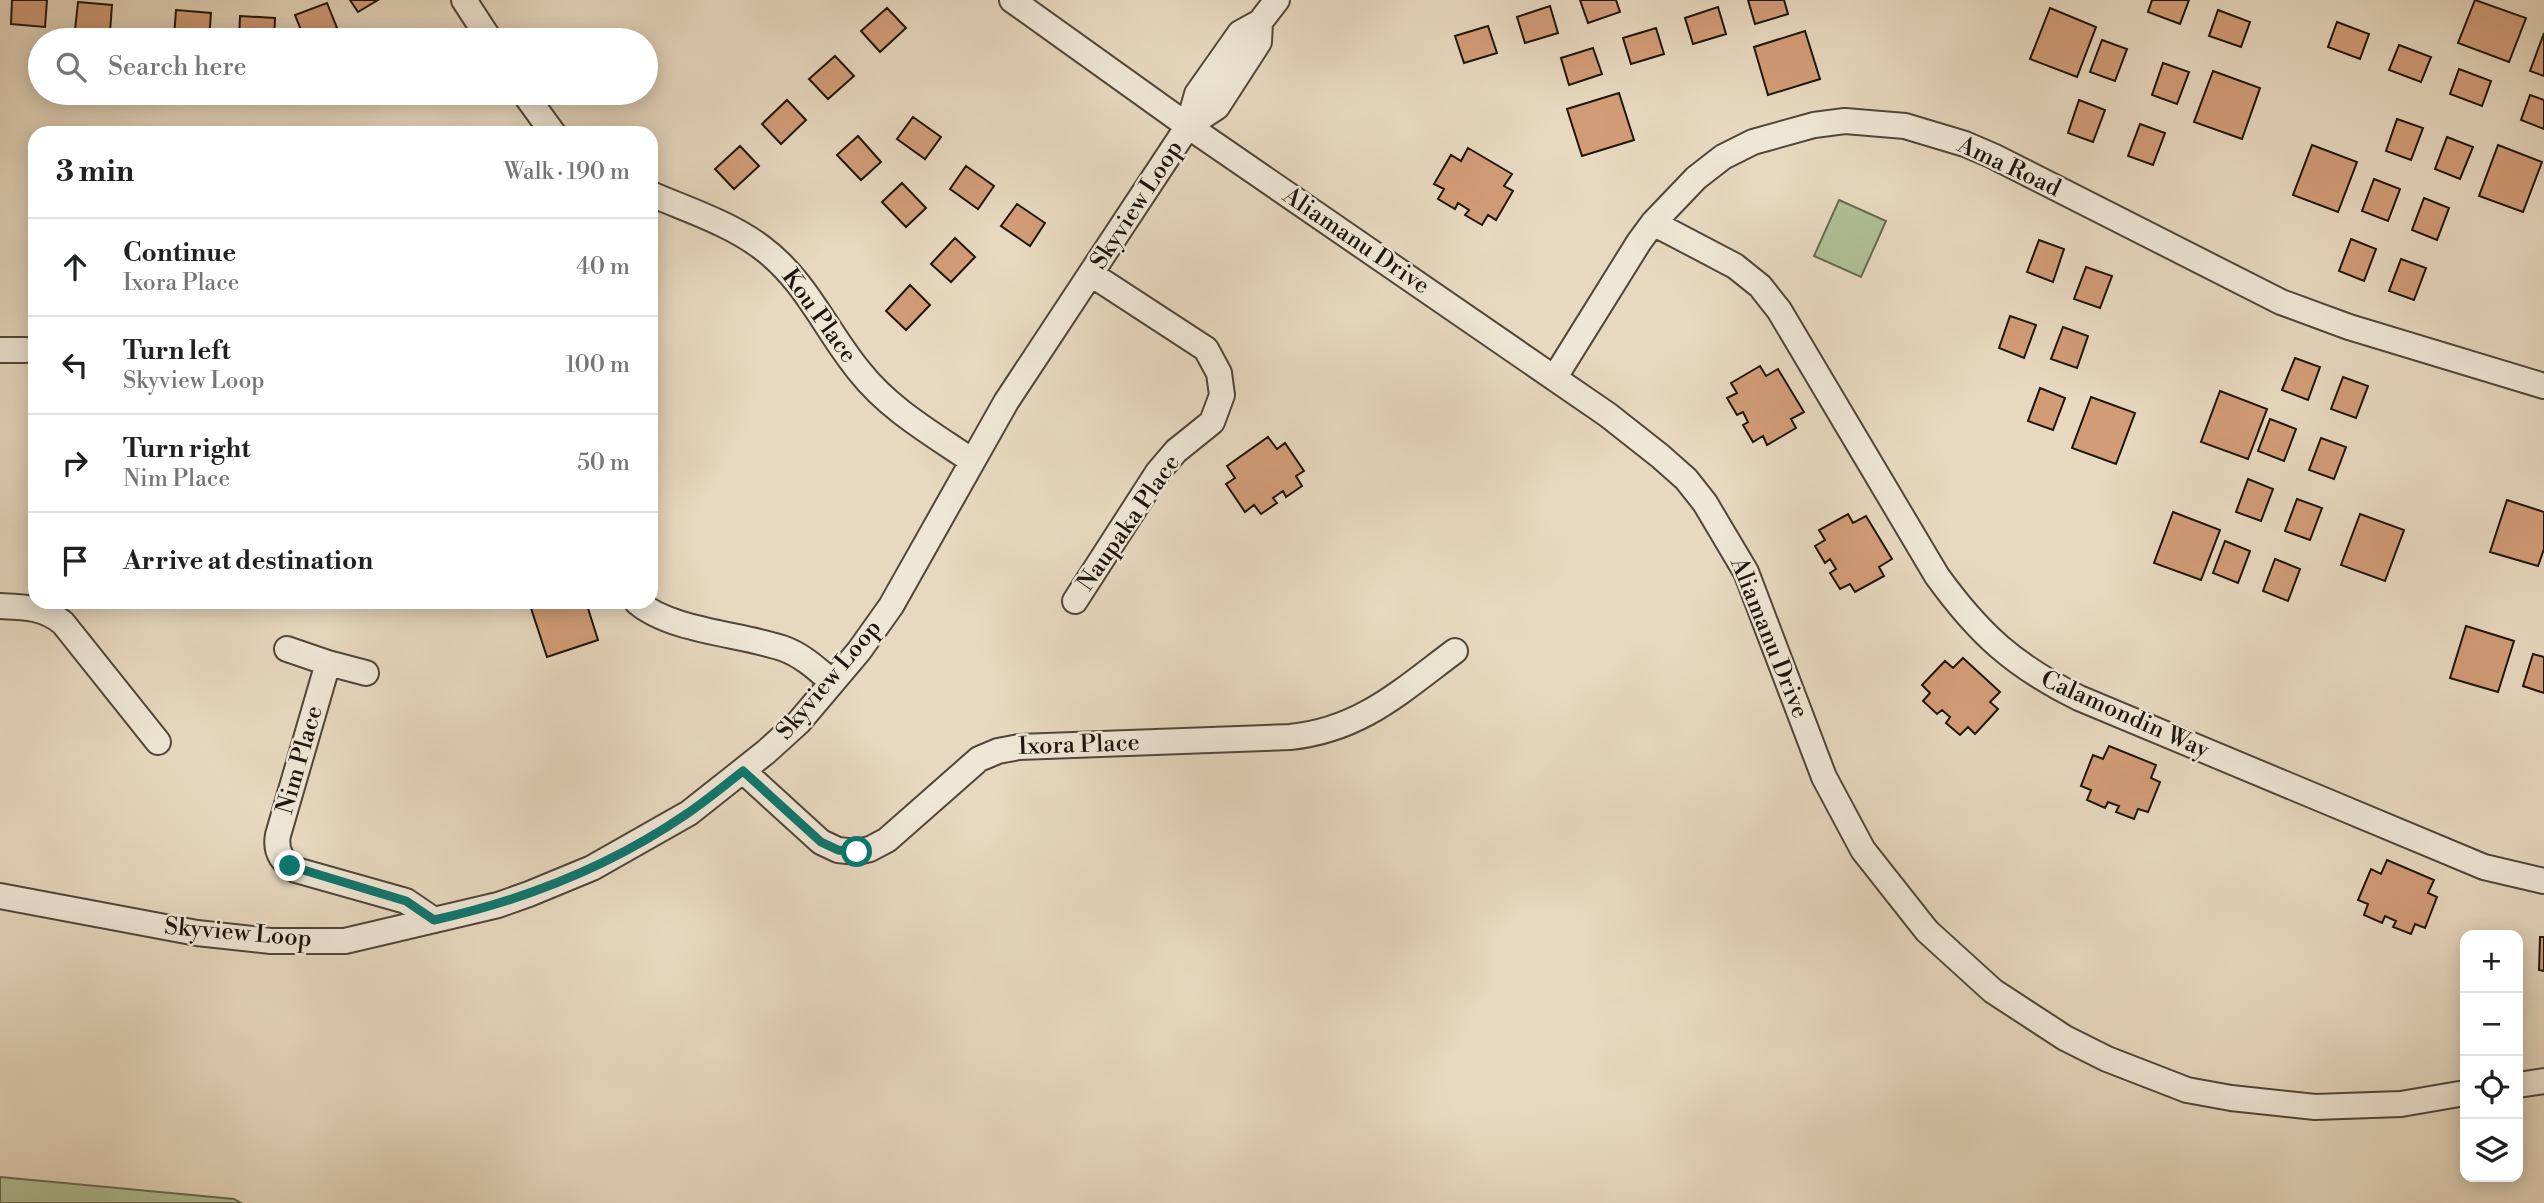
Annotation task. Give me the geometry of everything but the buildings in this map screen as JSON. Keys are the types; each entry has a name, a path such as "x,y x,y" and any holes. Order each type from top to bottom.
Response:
{"street":[{"path":"464,0 482,28"},
{"name":"Aliamanu Drive","path":"1012,0 1188,126 1555,377 1634,434 1686,479 1705,503 1746,572 1824,777 1863,850 1927,931 1993,991 2065,1038 2107,1059 2186,1090 2315,1107 2402,1104 2460,1095"},
{"name":"Skyview Loop","path":"0,896 197,933 271,941 345,941 498,905 592,868 688,813 743,771 799,722 859,651 891,606 1006,402 1188,126 1197,94 1240,33 1260,22 1277,0"},
{"path":"530,105 540,126"},
{"name":"Ama Road","path":"1555,377 1653,223 1696,178 1723,157 1752,142 1814,125 1845,121 1905,125 1965,144 2291,306 2349,327 2544,386"},
{"name":"Kou Place","path":"658,197 743,235 771,255 796,279 860,373 878,392 898,410 972,461"},
{"name":"Calamondin Way","path":"1653,223 1735,266 1760,286 1779,310 1937,576 1959,607 1984,635 2013,660 2078,698 2472,862 2544,881"},
{"name":"Naupaka Place","path":"1075,601 1158,472 1176,452 1212,422 1222,395 1217,367 1206,349 1091,274"},
{"path":"0,350 25,350"},
{"path":"0,606 28,608"},
{"path":"37,609 58,619 158,742"},
{"path":"648,609 662,618 783,649 805,659 832,682"},
{"path":"287,649 366,673"},
{"name":"Ixora Place","path":"743,771 821,842 844,852 863,851 887,840 970,765 998,751 1019,747 1290,737 1325,732 1374,710 1455,652"},
{"name":"Nim Place","path":"328,663 278,835 279,852 287,864 296,870 406,901 434,920"},
{"path":"2523,1084 2544,1081"}],"green space":[{"path":"1839,200 1886,221 1861,277 1814,256"},
{"path":"0,1177 234,1199 241,1203 0,1203"}],"route":[{"path":"290,866 406,901 434,920 498,905 592,868 688,813 743,771 821,842 838,850 857,852"}]}
